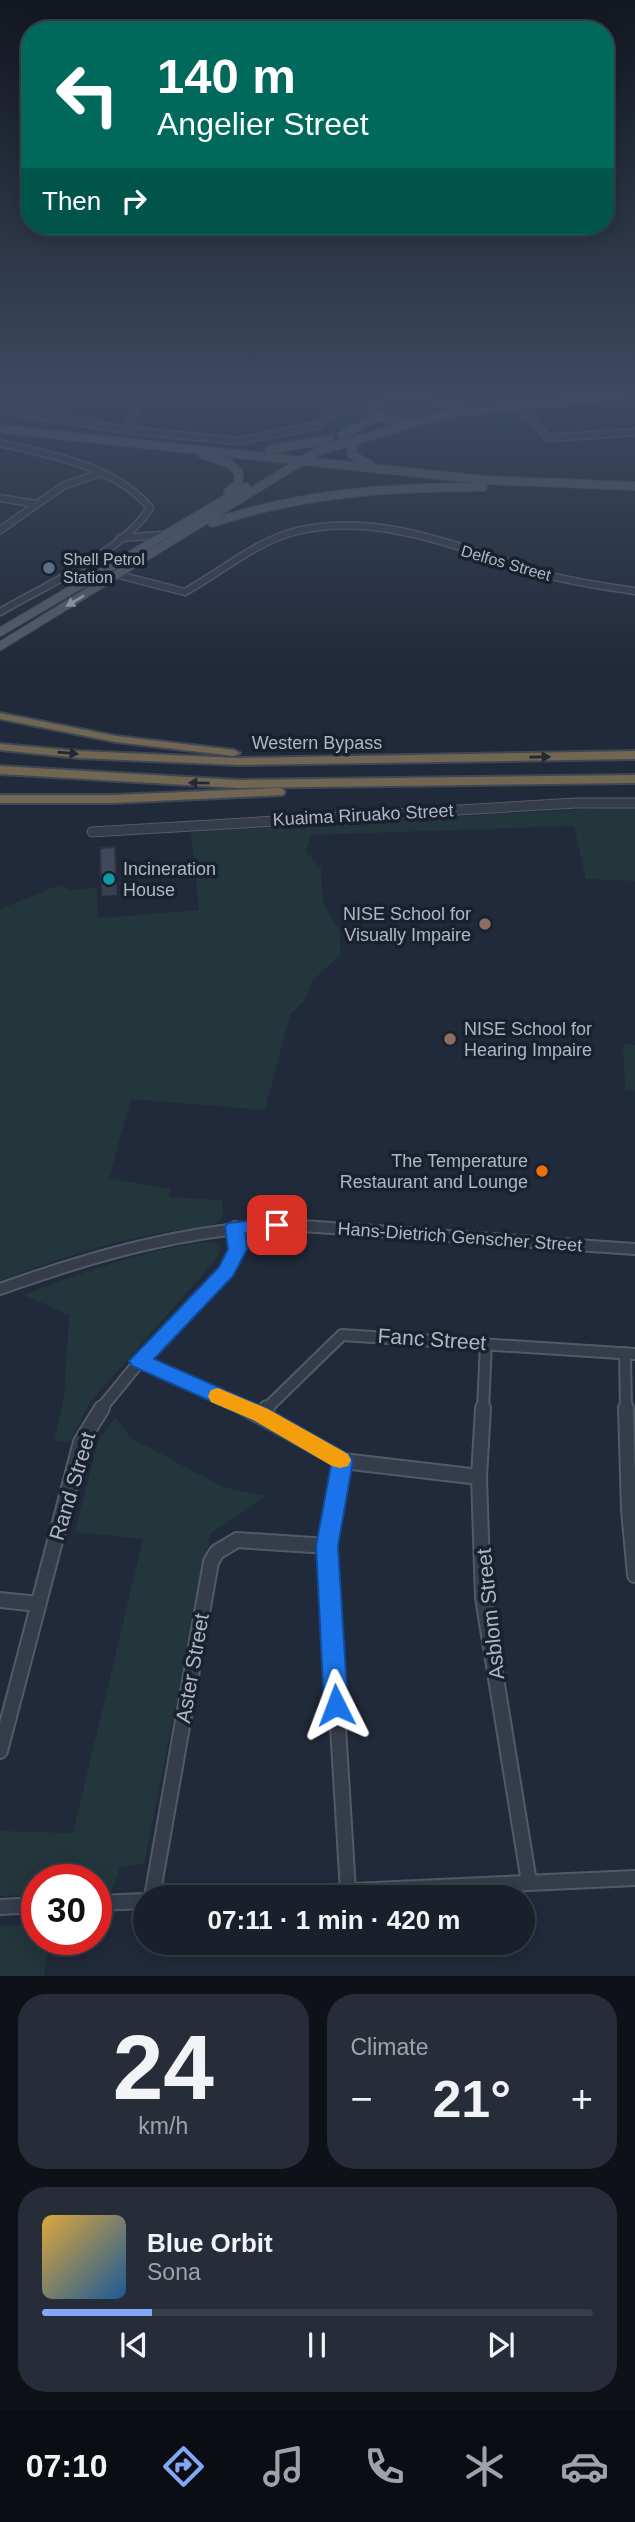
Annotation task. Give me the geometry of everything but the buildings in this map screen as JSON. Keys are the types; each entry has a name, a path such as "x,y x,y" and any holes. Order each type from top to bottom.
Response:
{"highway":[{"path":"0,716 116,739 236,753 508,757"},
{"name":"Western Bypass","path":"0,747 131,758 269,762 635,755"},
{"path":"0,770 189,783 635,779"},
{"path":"0,799 114,799 504,782"}],"main road":[{"path":"209,507 235,485"},
{"path":"0,632 249,485"},
{"path":"0,646 175,540 257,485"},
{"path":"476,485 490,487"},
{"path":"611,485 635,486"},
{"path":"175,540 254,508 313,495 386,487 635,492"}],"street":[{"path":"0,530 65,485"},
{"path":"0,612 118,539 149,512 146,500 118,485"},
{"path":"0,498 37,504"},
{"path":"135,524 140,535"},
{"name":"Delfos Street","path":"118,575 185,592 285,535 346,525 393,528 548,576 635,591"},
{"path":"118,539 140,535 161,536"},
{"name":"Kuaima Riruako Street","path":"92,831 576,803 635,803"},
{"name":"Hans-Dietrich Genscher Street","path":"0,1289 94,1255 167,1237 234,1227 288,1225 635,1249"},
{"name":"Rand Street","path":"0,1751 81,1442 96,1415 139,1361 226,1271 238,1249 234,1227"},
{"name":"Fanc Street","path":"260,1415 342,1335 630,1354"},
{"name":"Asblom Street","path":"486,1343 479,1477 483,1598 529,1882"},
{"path":"630,1354 628,1510 635,1575"},
{"path":"139,1361 260,1415 343,1461 479,1477"},
{"path":"343,1461 327,1546 348,1885"},
{"name":"Aster Street","path":"154,1885 211,1562 217,1552 237,1540 327,1546"},
{"path":"0,1600 38,1604"},
{"path":"469,1885 635,1878"},
{"path":"112,1902 133,1901"},
{"path":"0,1907 21,1906"}],"green space":[{"path":"635,806 635,881 586,879 574,826 311,835 306,852 321,868 323,903 340,931 340,955 312,981 305,1000 290,1015 265,1110 131,1099 109,1178 170,1189 169,1197 222,1200 223,1217 206,1226 106,1245 0,1281 0,909 59,885 71,890 97,888 98,918 199,910 191,832"},
{"path":"623,1044 635,1045 635,1091 625,1090"},
{"path":"206,1242 215,1243 221,1250 214,1262 90,1402 70,1442 54,1441 64,1397 69,1315 24,1295 113,1263"},
{"path":"115,1417 131,1438 223,1487 266,1496 211,1533 144,1864 120,1867 112,1890 112,1864 21,1864 21,1895 0,1896 0,1831 73,1833 143,1539 75,1532 98,1441"},
{"path":"21,1925 21,1955 47,1955 44,1976 0,1976 0,1926"}],"slow traffic":[{"path":"218,1396 260,1415 340,1460"}],"place":[{"name":"Shell Petrol Station","path":"49,568"},
{"name":"Incineration House","path":"109,879"},
{"name":"NISE School for Visually Impaire","path":"485,924"},
{"name":"NISE School for Hearing Impaire","path":"450,1039"},
{"name":"The Temperature Restaurant and Lounge","path":"542,1171"}],"route":[{"path":"277,1225 234,1227 238,1249 226,1271 139,1361 260,1415 343,1461 327,1546 336,1705"}]}
